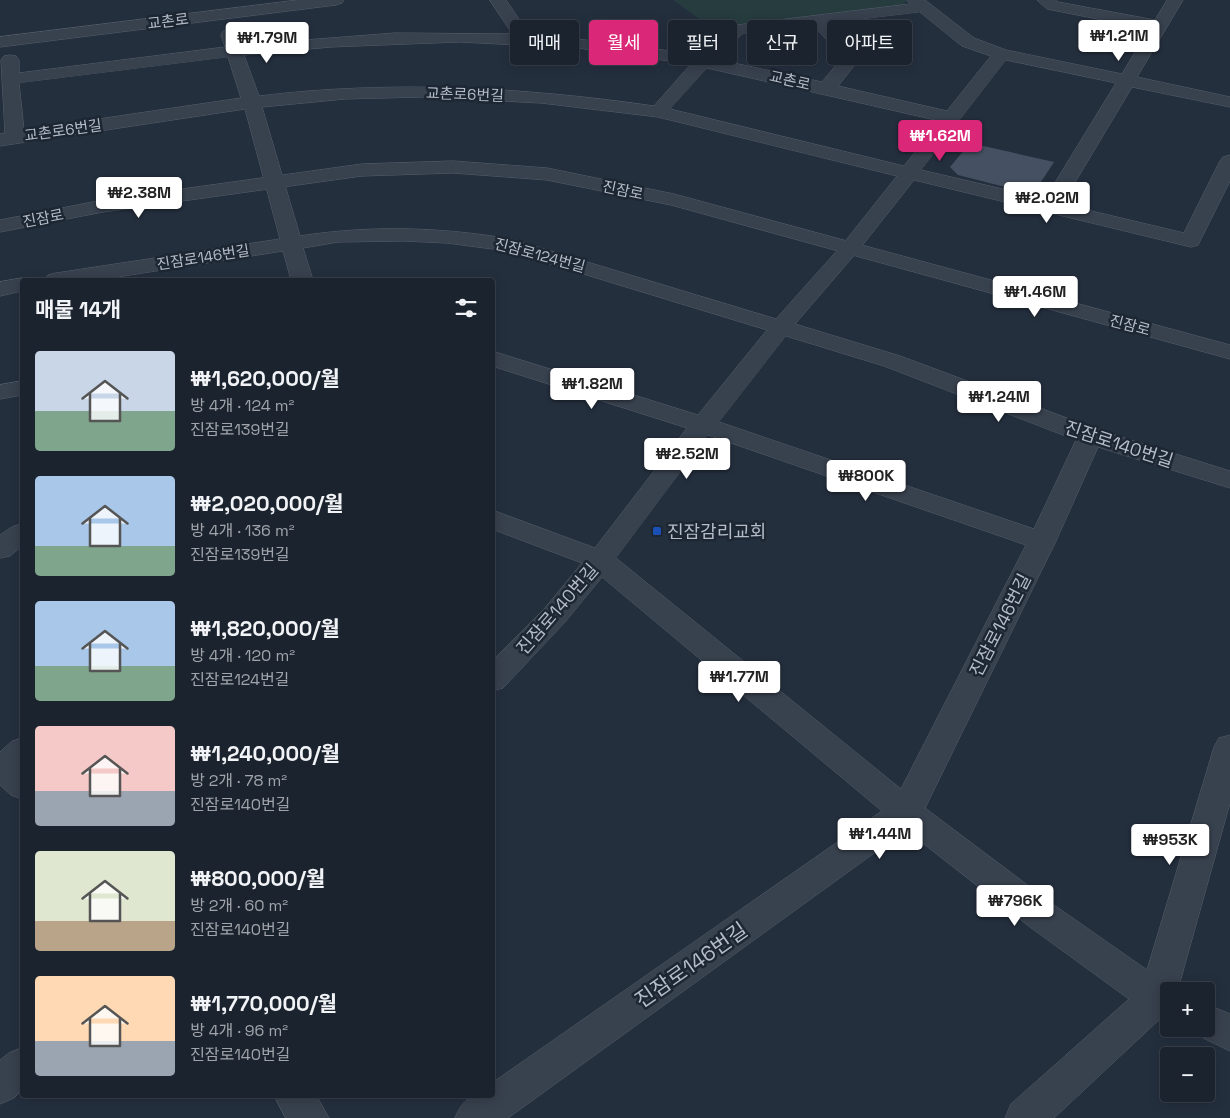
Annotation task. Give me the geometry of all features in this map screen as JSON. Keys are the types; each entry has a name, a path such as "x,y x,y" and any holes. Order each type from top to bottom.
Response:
{"street":[{"name":"교촌로","path":"5,42 336,0"},
{"path":"498,0 512,20"},
{"path":"1045,0 1053,6 1161,26"},
{"path":"1050,207 1175,0"},
{"path":"737,30 918,4 968,42 1002,54 1230,102"},
{"path":"223,14 252,103 301,278"},
{"path":"816,19 852,57 826,89"},
{"path":"10,79 234,51 367,39 510,38"},
{"name":"교촌로6번길","path":"5,42 10,79 8,139 252,103 345,94 425,92 525,96 594,102 658,112 1191,242 1230,161"},
{"name":"교촌로","path":"579,44 668,55"},
{"name":"진잠로140번길","path":"495,677 555,615 600,560 703,425 781,327 850,248 1002,54"},
{"path":"658,112 699,65"},
{"name":"교촌로","path":"724,65 952,118"},
{"name":"진잠로","path":"0,226 103,206 362,170 454,168 547,174 674,200 1230,352"},
{"name":"진잠로124번길","path":"291,243 376,234 486,240 511,245 781,327"},
{"name":"진잠로146번길","path":"69,278 291,243"},
{"path":"0,289 20,285"},
{"name":"진잠로140번길","path":"781,327 892,362 1090,436 1230,480"},
{"path":"495,359 703,425 1042,541"},
{"path":"0,392 20,388"},
{"name":"진잠로146번길","path":"475,1118 906,812 1042,541 1090,436"},
{"path":"495,520 600,560"},
{"path":"0,549 20,534"},
{"name":"진잠로140번길","path":"600,560 906,812"},
{"path":"1169,982 1224,791 1230,747"},
{"path":"906,812 1042,916 1160,999"},
{"path":"1024,1118 1160,1004"},
{"path":"1215,1026 1230,1033"},
{"path":"0,1085 20,1068"},
{"path":"295,1098 308,1118"}],"green space":[{"path":"673,0 908,1 900,6 792,20 747,20 747,26 737,27 737,20 701,20"}],"building":[{"path":"970,143 1054,162 1033,194 958,175 950,167"}],"place":[{"name":"진잠감리교회","path":"657,531"}]}
